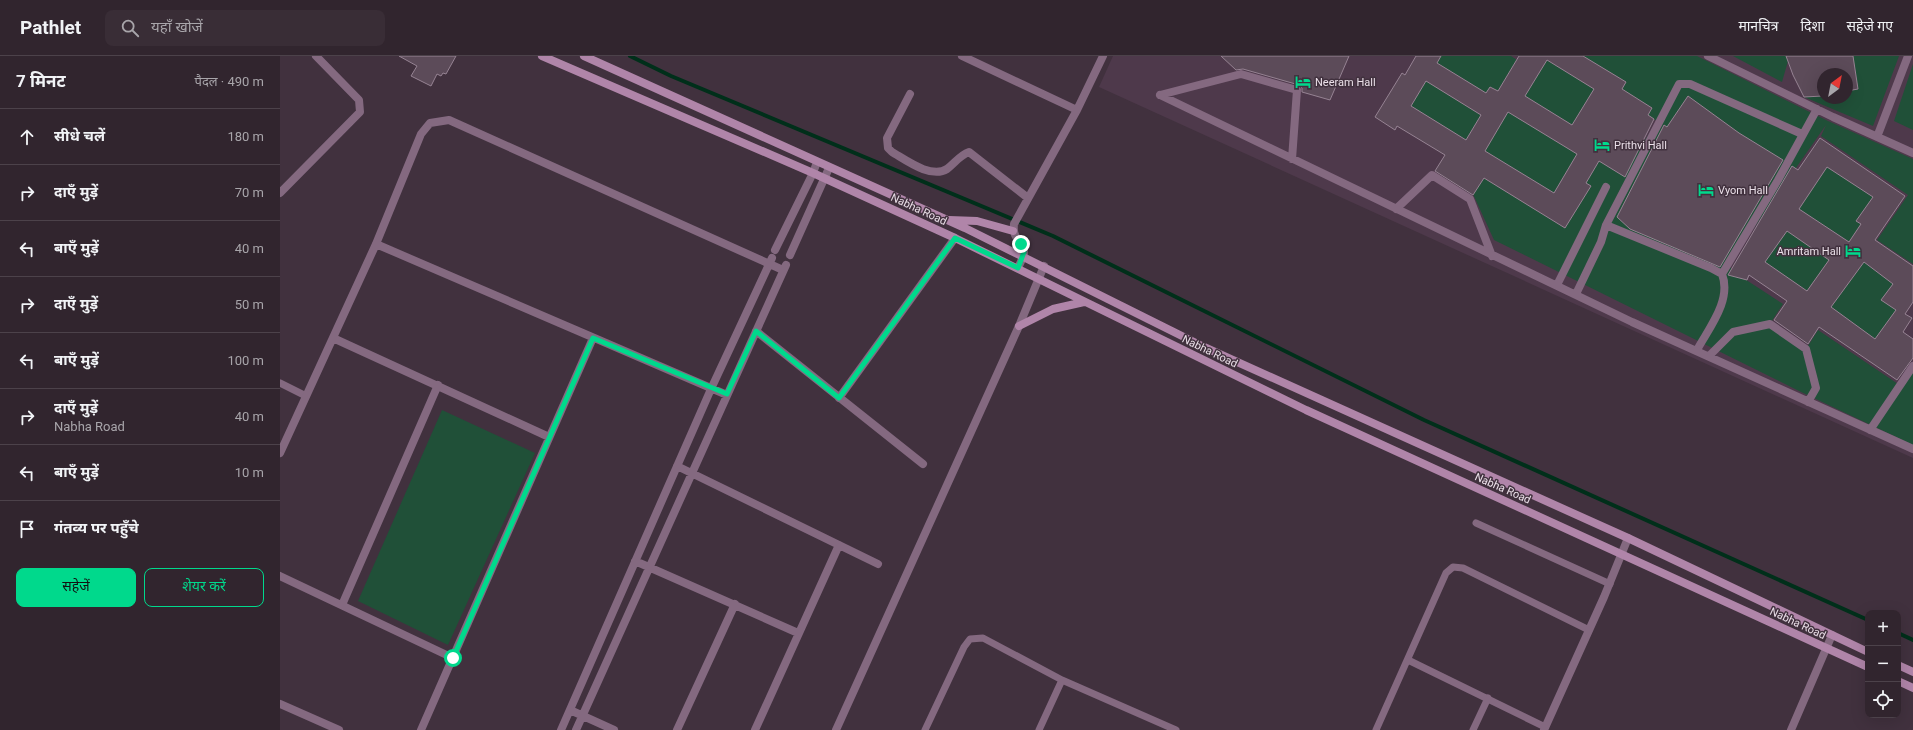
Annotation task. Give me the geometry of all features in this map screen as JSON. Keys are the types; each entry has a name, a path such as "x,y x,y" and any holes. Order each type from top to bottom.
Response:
{"main road":[{"name":"Nabha Road","path":"542,56 825,178 1018,268 1039,280 1276,396 1865,666"},
{"name":"Nabha Road","path":"584,56 829,168 948,220 1044,266 1204,348 1628,538 1865,651"},
{"path":"948,220 1015,224"},
{"path":"1019,326 1053,309 1084,302"},
{"path":"1276,396 1281,382"},
{"path":"1901,666 1913,672"},
{"path":"1900,682 1913,688"}],"street":[{"path":"280,193 360,112 359,100 316,56"},
{"path":"962,56 1077,110"},
{"path":"1018,268 1024,252 1021,244 1016,238 1015,224 1077,110 1103,56"},
{"path":"1708,56 1817,109 1913,153"},
{"path":"1878,137 1908,56"},
{"path":"1292,159 1297,90 1241,74 1160,95 1492,256 1576,294 1632,322 1697,350 1913,449"},
{"path":"1576,294 1601,242 1606,225 1679,84 1690,84 1802,134"},
{"path":"910,94 887,138 888,148 892,152 926,170 935,172 945,170 969,152 1028,198"},
{"path":"1722,274 1778,180 1817,109"},
{"path":"280,454 376,244 422,134 430,123 449,120 785,267 576,730"},
{"path":"775,250 817,162"},
{"path":"790,255 829,168"},
{"path":"1396,209 1432,175 1470,199 1492,256"},
{"path":"1556,285 1606,187"},
{"path":"1606,225 1711,268 1722,274 1725,284 1725,294 1697,350"},
{"path":"839,398 955,238"},
{"path":"376,244 711,389 727,394"},
{"path":"561,730 711,389 770,261"},
{"path":"836,730 1019,326 1044,266"},
{"path":"1709,356 1733,332 1770,324 1806,349 1816,388 1808,402"},
{"path":"756,331 923,464"},
{"path":"333,338 549,437"},
{"path":"421,730 593,338"},
{"path":"1870,430 1913,366"},
{"path":"342,605 438,385"},
{"path":"677,466 878,564"},
{"path":"1545,728 1610,584 1628,538"},
{"path":"754,730 839,545"},
{"path":"635,562 735,604 798,633"},
{"path":"280,576 453,658"},
{"path":"677,730 735,604"},
{"path":"1791,730 1832,635"},
{"path":"280,704 339,730"},
{"path":"570,710 614,730"}],"lane":[{"path":"280,383 306,396"},
{"path":"1476,524 1610,584"},
{"path":"1376,730 1446,573 1452,567 1463,568 1589,630"},
{"path":"925,730 964,647 970,639 983,638 1062,680 1176,730"},
{"path":"1408,660 1488,698 1545,728"},
{"path":"1039,730 1062,680"},
{"path":"1473,730 1488,698"}],"shaded area":[{"path":"1113,56 1913,56 1913,458 1099,87"}],"green space":[{"path":"1441,56 1511,56 1517,60 1498,91 1490,87 1486,93 1437,63"},
{"path":"1583,56 1697,56 1828,121 1913,159 1913,264 1877,240 1908,195 1821,136 1826,125 1730,262 1731,270 1783,304 1770,324 1806,349 1818,330 1901,386 1913,369 1913,445 1799,391 1494,240 1473,194 1484,178 1565,228 1591,186 1586,183 1599,161 1617,172 1622,163 1628,167 1657,121 1647,115 1652,108 1636,98 1618,96 1626,82"},
{"path":"1733,56 1786,56 1788,61 1782,82"},
{"path":"1853,56 1899,56 1873,126 1821,104 1853,104 1853,90 1858,89"},
{"path":"1547,60 1594,89 1572,125 1525,96"},
{"path":"1913,64 1913,130 1894,121"},
{"path":"1426,81 1481,115 1466,140 1411,106"},
{"path":"1817,95 1817,102 1804,97"},
{"path":"1508,112 1577,154 1554,193 1485,151"},
{"path":"1827,167 1873,197 1857,221 1861,224 1849,242 1799,209"},
{"path":"1787,231 1829,260 1807,291 1765,262"},
{"path":"1864,262 1893,284 1882,299 1896,310 1875,339 1831,307"},
{"path":"442,410 535,453 448,645 358,601"}],"building":[{"path":"399,56 456,56 446,74 443,73 441,76 437,74 431,86 411,76 417,66"},
{"name":"Neeram Hall","path":"1221,56 1349,56 1330,100 1302,92 1302,88 1299,85 1243,69 1236,70"},
{"name":"Prithvi Hall","path":"1416,56 1441,56 1437,63 1486,93 1490,87 1498,91 1519,56 1583,56 1626,82 1622,89 1652,108 1648,115 1654,119 1625,177 1599,161 1586,183 1591,186 1565,228 1484,178 1473,195 1435,171 1445,155 1397,126 1395,130 1375,117 1402,73 1405,75","holes":["1547,60 1594,89 1572,125 1525,96","1426,81 1481,115 1466,140 1411,106","1508,112 1577,154 1554,193 1485,151"]},
{"path":"1786,56 1853,56 1858,89 1853,90 1853,68 1817,68 1817,96 1804,97 1793,75"},
{"name":"Vyom Hall","path":"1688,96 1739,133 1783,160 1720,267 1630,229 1617,217 1664,125 1667,127"},
{"name":"Amritam Hall","path":"1820,138 1905,196 1875,240 1913,266 1913,302 1905,314 1912,318 1903,332 1913,339 1913,358 1897,380 1819,327 1808,344 1774,320 1787,301 1749,275 1747,280 1728,275 1792,166 1798,170","holes":["1827,167 1873,197 1856,221 1861,224 1849,242 1799,209","1787,231 1829,260 1807,291 1765,262","1864,262 1893,284 1881,300 1896,310 1875,339 1831,307"]}],"waterway":[{"path":"630,56 671,76 1053,236 1424,420 1865,619"},
{"path":"1901,634 1913,640"}],"place":[{"name":"Neeram Hall","path":"1303,82"},
{"name":"Prithvi Hall","path":"1602,145"},
{"name":"Vyom Hall","path":"1706,190"},
{"name":"Amritam Hall","path":"1853,251"}],"route":[{"path":"453,658 593,338 711,389 727,394 756,331 839,398 955,238 1018,268 1024,252 1021,244"}]}
